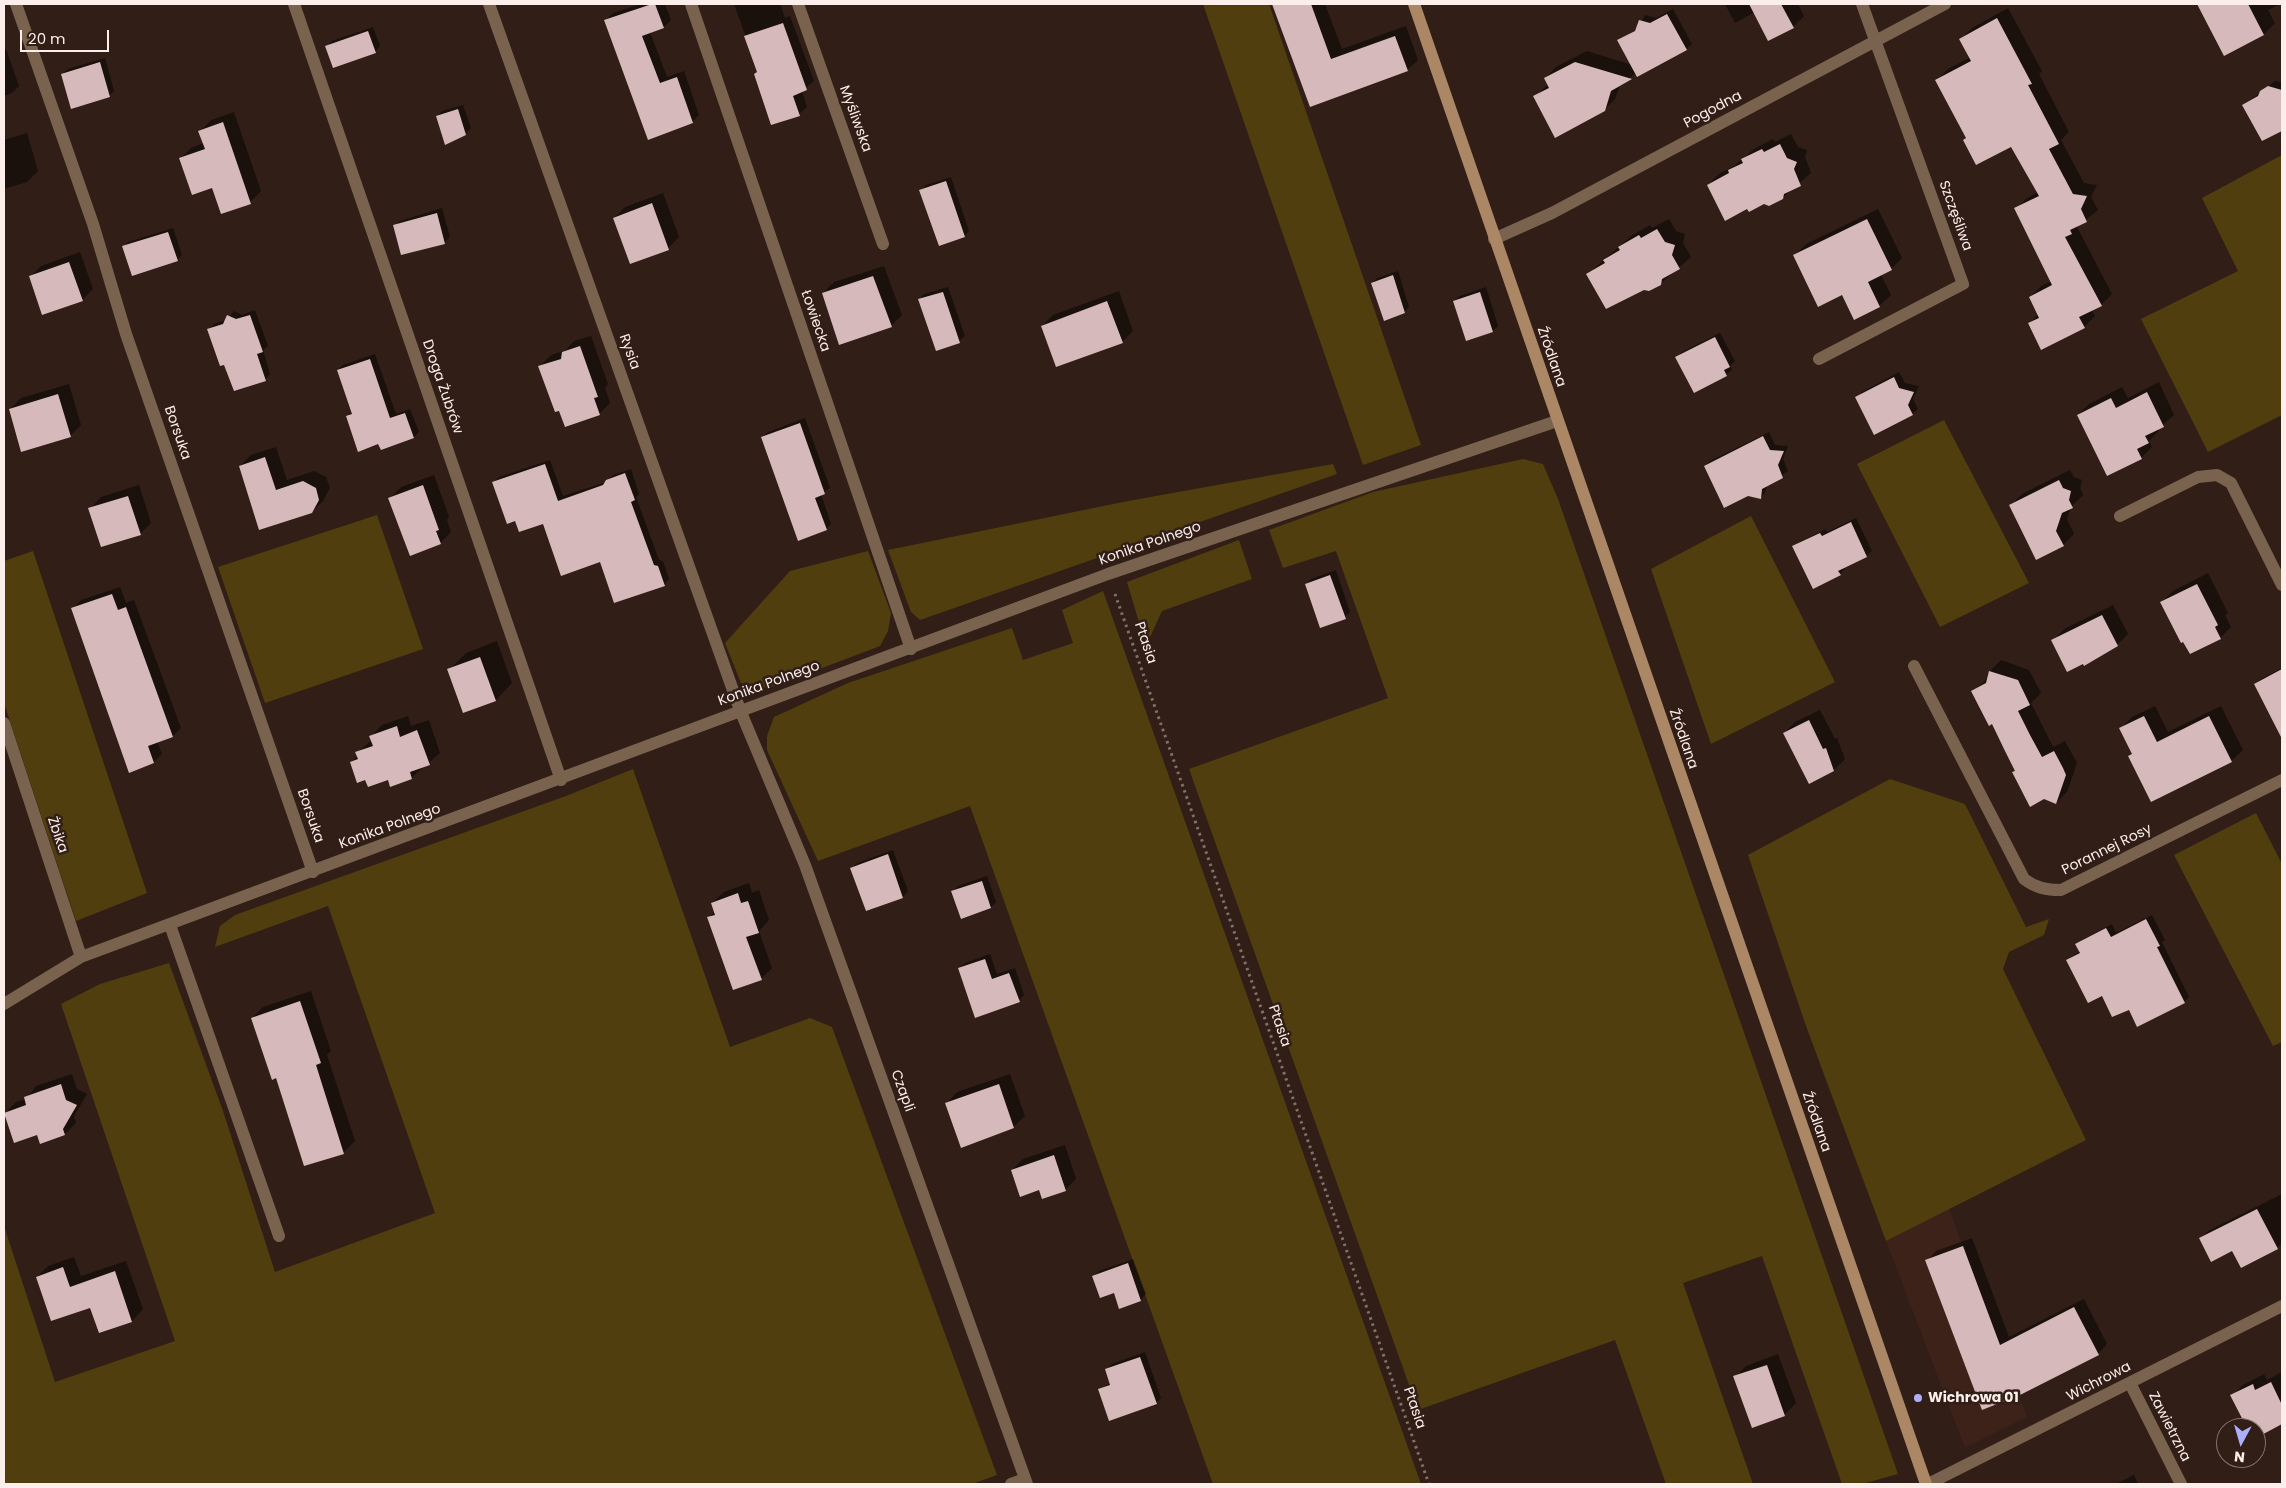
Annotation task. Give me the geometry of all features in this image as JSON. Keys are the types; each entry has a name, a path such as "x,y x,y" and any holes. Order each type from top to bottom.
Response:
{"main road":[{"name":"Źródlana","path":"1414,4 1927,1484"}],"street":[{"name":"Borsuka","path":"16,4 93,224 126,334 313,872"},
{"name":"Droga Żubrów","path":"294,4 561,780"},
{"name":"Rysia","path":"489,4 740,710"},
{"name":"Łowiecka","path":"690,4 911,649"},
{"name":"Myśliwska","path":"798,4 883,244"},
{"name":"Szczęśliwa","path":"1819,360 1963,284 1862,4"},
{"name":"Pogodna","path":"1494,239 1552,213 1945,4"},
{"name":"Konika Polnego","path":"4,1004 82,957 561,780 740,710 911,649 1108,574 1557,421"},
{"path":"2120,516 2198,477 2217,475 2231,483 2282,585"},
{"name":"Porannej Rosy","path":"1914,666 2024,879 2033,886 2047,890 2061,890 2282,780"},
{"name":"Czapli","path":"740,710 805,865 1026,1482"},
{"name":"Żbika","path":"4,723 82,957"},
{"path":"170,925 279,1236"},
{"name":"Wichrowa","path":"1927,1484 2282,1306"},
{"name":"Zawietrzna","path":"2130,1383 2181,1484"},
{"path":"1011,1484 1026,1482"}],"path":[{"name":"Ptasia","path":"1108,574 1429,1484"}],"shaded area":[{"path":"1203,4 1269,4 1421,445 1363,465"},
{"path":"2282,155 2282,415 2208,452 2141,319 2238,271 2202,198"},
{"path":"1944,420 2029,583 1940,627 1857,464"},
{"path":"1523,459 1543,464 1558,499 1898,1474 1862,1484 1842,1484 1762,1256 1683,1283 1753,1484 1666,1484 1615,1340 1418,1410 1189,769 1388,698 1336,551 1283,568 1269,530 1373,492"},
{"path":"1333,464 1337,474 920,620 911,612 888,550 1123,502"},
{"path":"377,515 423,649 265,703 218,567"},
{"path":"1751,516 1835,682 1711,744 1651,569"},
{"path":"1239,540 1252,579 1162,611 1146,646 1127,582"},
{"path":"33,551 147,893 76,921 4,703 4,561"},
{"path":"868,551 891,613 888,631 880,646 775,686 755,689 741,683 725,643 790,571"},
{"path":"1103,591 1421,1484 1213,1484 970,806 818,861 767,750 767,736 774,717 848,683 1012,628 1023,660 1073,643 1062,610"},
{"path":"633,769 730,1047 810,1018 832,1027 997,1475 972,1484 4,1484 4,1226 55,1382 175,1341 61,1004 100,984 169,963 223,1111 275,1272 435,1213 328,906 215,947 220,926 235,915 566,796"},
{"path":"1890,779 1965,804 2026,927 2049,919 2044,935 2009,952 2003,969 2086,1140 1886,1241 1806,1026 1748,855"},
{"path":"2256,813 2282,864 2282,1042 2273,1046 2174,855"},
{"path":"1949,1209 2027,1417 1965,1448 1886,1241"}],"building":[{"path":"655,4 664,28 642,36 660,83 677,77 693,123 648,140 604,20"},
{"path":"1272,4 1311,4 1331,59 1395,36 1408,71 1310,107"},
{"path":"1749,4 1781,4 1794,28 1768,41"},
{"path":"2197,4 2248,4 2264,35 2224,56"},
{"path":"1667,14 1687,50 1637,77 1617,40 1635,31 1639,20 1650,23"},
{"path":"1997,18 2032,84 2028,85 2059,144 2049,149 2073,194 2087,196 2081,209 2087,222 2070,230 2072,234 2065,237 2102,306 2079,317 2085,328 2041,350 2028,323 2039,318 2029,297 2052,285 2014,208 2039,196 2011,147 1976,165 1963,140 1966,138 1935,80 1971,61 1959,39"},
{"path":"783,23 807,90 793,96 800,116 771,125 754,74 757,72 744,36"},
{"path":"368,31 376,53 333,68 325,46"},
{"path":"100,62 110,97 71,109 61,74"},
{"path":"1575,62 1632,79 1611,91 1605,111 1555,138 1533,96 1549,88 1544,78"},
{"path":"2268,86 2282,90 2282,131 2262,141 2242,105 2258,96 2260,91"},
{"path":"458,109 466,135 445,145 436,116"},
{"path":"223,122 251,204 221,214 212,188 192,195 179,158 205,149 198,131"},
{"path":"1780,144 1787,158 1797,162 1794,169 1801,186 1784,194 1783,199 1769,206 1764,204 1749,212 1747,209 1725,221 1707,185 1729,173 1728,170 1743,163 1741,159 1762,149 1764,152"},
{"path":"946,181 965,237 939,246 919,190"},
{"path":"652,203 669,250 630,264 613,218"},
{"path":"437,213 445,244 401,255 393,225"},
{"path":"1867,219 1892,270 1868,282 1880,307 1854,320 1842,295 1818,307 1793,255"},
{"path":"1657,229 1665,242 1675,245 1672,255 1680,269 1662,279 1661,285 1649,291 1644,290 1606,309 1586,274 1605,263 1603,260 1620,250 1618,247 1639,235 1641,238"},
{"path":"168,232 178,261 132,276 122,246"},
{"path":"69,262 83,301 42,315 29,276"},
{"path":"1393,275 1405,313 1384,321 1371,283"},
{"path":"873,276 892,327 839,345 822,293"},
{"path":"943,292 960,343 936,351 918,299"},
{"path":"1480,292 1493,332 1466,341 1453,301"},
{"path":"1107,301 1123,343 1056,367 1041,326"},
{"path":"227,315 236,319 250,315 263,352 257,354 266,381 234,391 224,365 220,366 207,329 223,324"},
{"path":"1715,337 1730,367 1724,370 1727,376 1694,393 1675,357"},
{"path":"580,346 598,397 594,398 600,415 565,427 559,411 555,412 538,366 561,359 562,352"},
{"path":"370,359 390,418 405,413 414,438 381,450 378,444 358,452 346,416 352,414 337,370"},
{"path":"1894,377 1899,388 1914,392 1908,405 1913,415 1874,435 1855,397"},
{"path":"2147,392 2164,427 2145,436 2149,443 2137,449 2142,459 2107,476 2077,415 2111,398 2116,408"},
{"path":"58,394 71,437 21,452 9,409"},
{"path":"800,423 825,494 815,498 827,530 798,541 761,437"},
{"path":"1763,436 1770,450 1784,451 1778,465 1783,478 1762,489 1761,499 1748,496 1724,508 1704,466"},
{"path":"265,457 276,490 303,481 316,488 319,500 312,513 259,530 239,466"},
{"path":"545,464 558,501 603,485 606,480 625,473 635,500 631,502 654,565 658,566 665,586 614,603 600,562 561,576 543,524 519,532 515,521 507,524 492,482"},
{"path":"2059,480 2063,488 2071,491 2069,500 2073,508 2062,513 2056,531 2064,546 2036,560 2009,505"},
{"path":"423,485 439,530 436,531 441,544 410,556 388,498"},
{"path":"128,496 141,535 101,547 88,508"},
{"path":"1851,522 1867,557 1838,571 1841,575 1813,589 1792,546 1820,533 1822,536"},
{"path":"1330,575 1346,619 1320,628 1305,584"},
{"path":"2197,584 2218,625 2215,627 2221,639 2190,654 2183,642 2181,643 2160,602"},
{"path":"112,594 118,610 126,607 173,737 148,746 154,763 129,773 71,608"},
{"path":"2102,615 2118,646 2084,666 2083,664 2067,672 2051,640"},
{"path":"480,657 496,701 463,713 447,669"},
{"path":"2282,669 2282,739 2254,684"},
{"path":"1989,671 2018,680 2030,705 2018,711 2030,735 2042,757 2054,751 2063,768 2066,775 2056,804 2044,799 2030,807 2012,772 2015,771 1992,724 1989,726 1971,691 1986,683"},
{"path":"2144,716 2157,742 2209,716 2232,762 2151,802 2128,756 2132,754 2119,728"},
{"path":"1809,720 1823,749 1826,748 1834,771 1809,784 1783,733"},
{"path":"397,726 400,737 417,730 430,765 410,772 412,779 390,787 388,780 368,787 365,780 357,783 350,762 358,759 355,752 373,746 369,736"},
{"path":"888,854 903,898 866,911 850,868"},
{"path":"982,881 991,908 961,919 951,891"},
{"path":"738,893 741,903 748,901 759,933 746,937 762,980 733,990 707,917 715,915 711,903"},
{"path":"2146,919 2160,946 2157,947 2185,1003 2137,1027 2129,1010 2112,1017 2102,996 2088,1003 2066,960 2080,953 2075,944 2106,928 2111,937"},
{"path":"985,959 992,979 1009,973 1020,1002 975,1018 958,968"},
{"path":"300,1001 321,1063 316,1065 344,1154 304,1166 276,1078 272,1080 251,1018"},
{"path":"61,1084 66,1100 77,1105 63,1129 65,1135 40,1144 37,1135 14,1143 4,1113 26,1105 24,1097"},
{"path":"999,1084 1014,1128 961,1148 945,1103"},
{"path":"1054,1155 1066,1191 1042,1199 1039,1190 1020,1197 1011,1170"},
{"path":"2257,1209 2278,1249 2241,1268 2232,1251 2211,1262 2199,1238"},
{"path":"1963,1246 2000,1345 2074,1307 2099,1355 2022,1394 1982,1410 1925,1260"},
{"path":"1128,1263 1141,1301 1119,1309 1114,1293 1100,1298 1092,1276"},
{"path":"63,1267 70,1287 115,1271 132,1322 99,1333 90,1308 51,1321 36,1277"},
{"path":"1140,1357 1157,1404 1109,1421 1098,1389 1110,1385 1105,1369"},
{"path":"1767,1365 1785,1416 1752,1428 1733,1376"},
{"path":"2271,1382 2282,1405 2282,1424 2266,1433 2266,1418 2242,1418 2230,1395 2253,1384 2255,1390"}],"place":[{"name":"Wichrowa 01","path":"1918,1398"}]}
